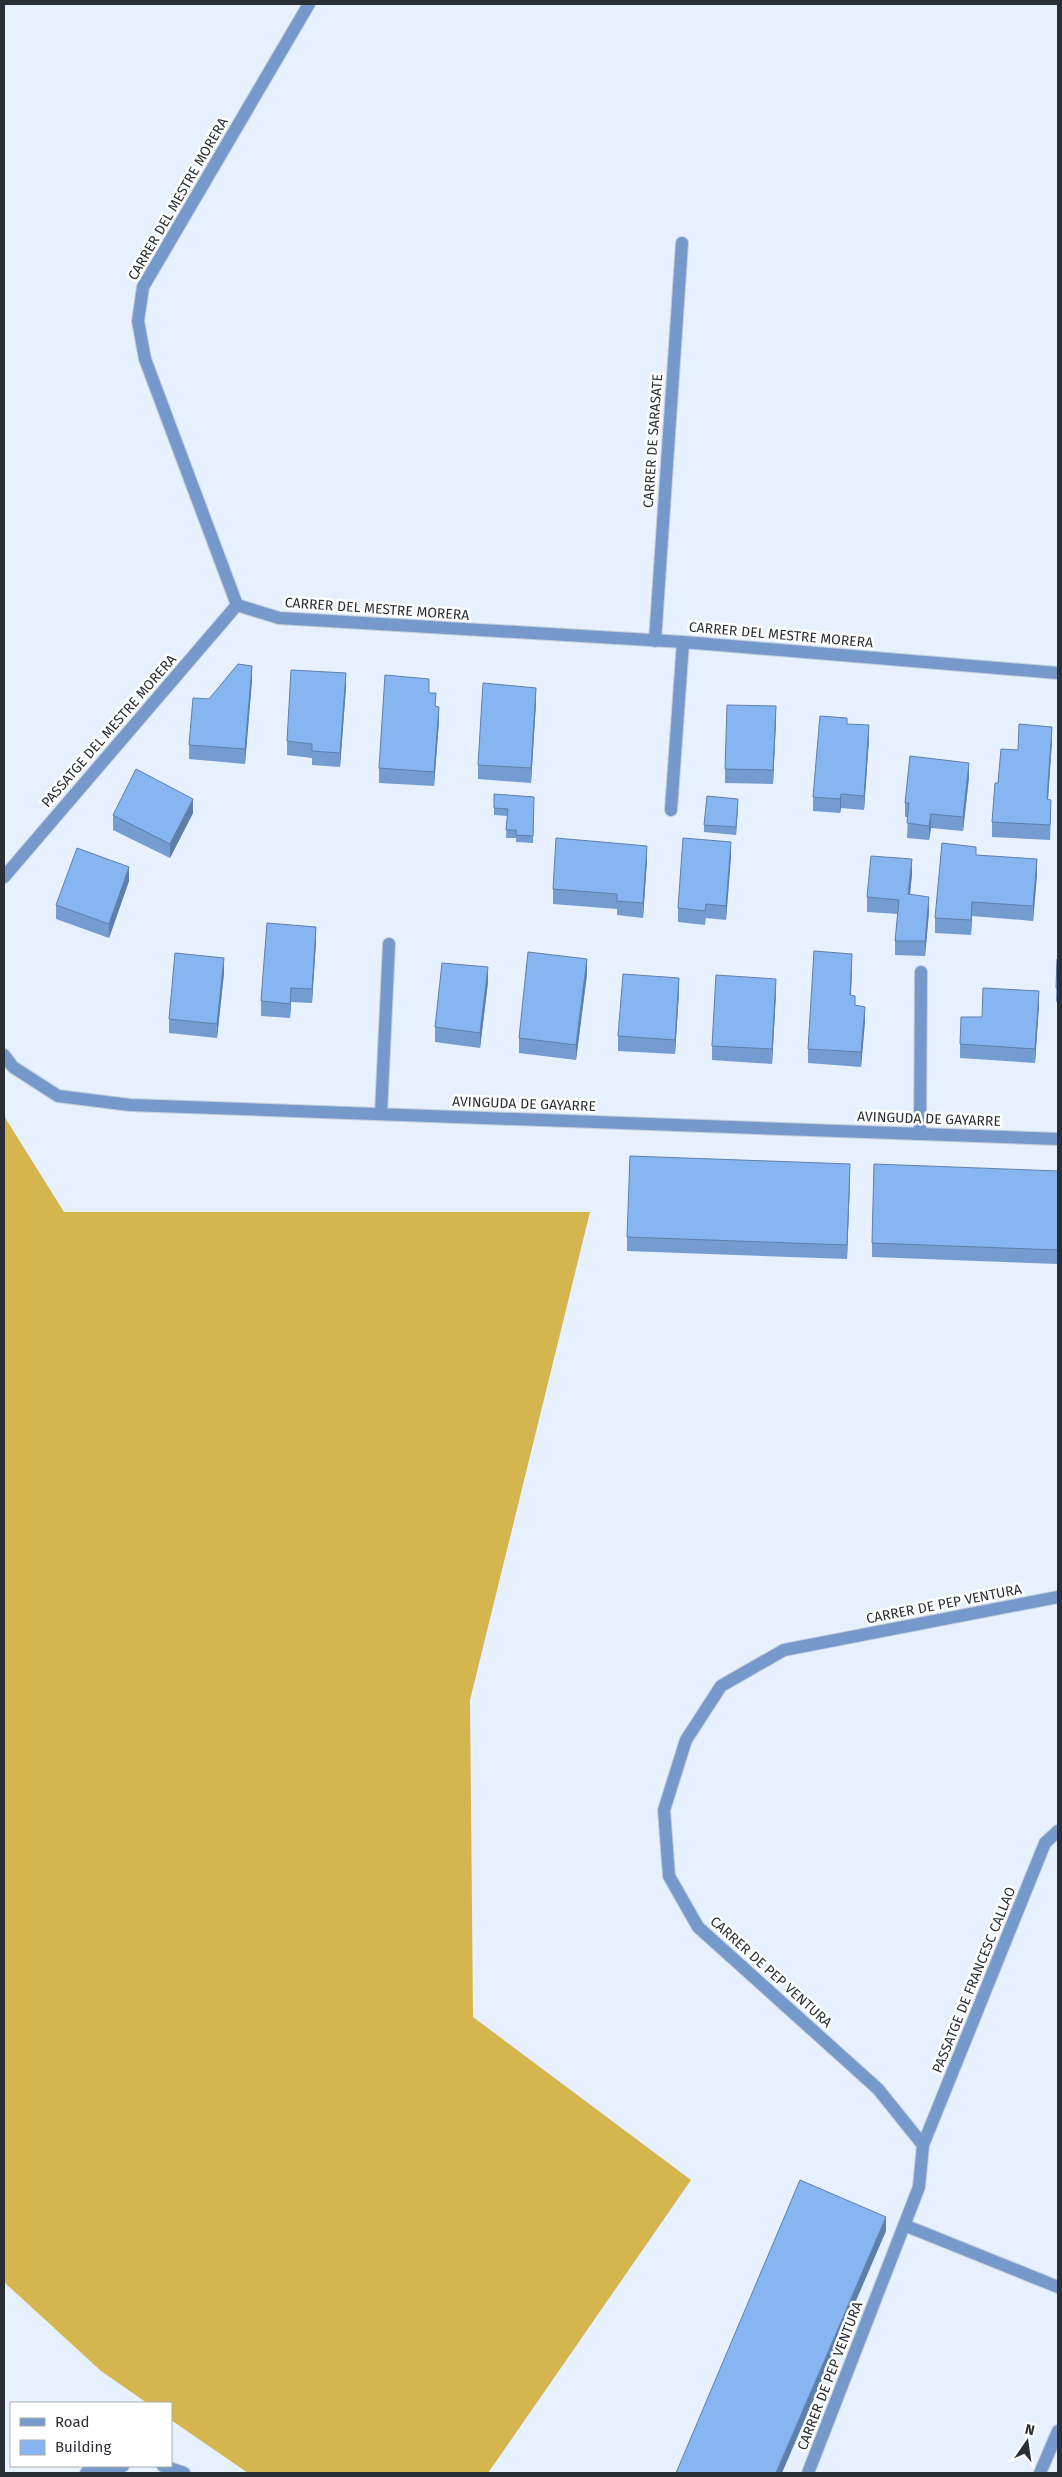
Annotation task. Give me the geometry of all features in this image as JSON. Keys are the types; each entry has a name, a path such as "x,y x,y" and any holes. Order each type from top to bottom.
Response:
{"street":[{"name":"CARRER DEL MESTRE MORERA","path":"308,4 143,287 138,321 146,359 237,605 279,618 683,642 1058,673"},
{"name":"CARRER DE SARASATE","path":"654,641 682,243"},
{"name":"PASSATGE DEL MESTRE MORERA","path":"4,877 237,605"},
{"path":"671,810 683,642"},
{"path":"381,1114 389,944"},
{"path":"920,1134 921,972"},
{"name":"AVINGUDA DE GAYARRE","path":"4,1055 13,1067 58,1096 130,1105 1058,1139"},
{"name":"CARRER DE PEP VENTURA","path":"808,2473 919,2187 923,2145 878,2089 698,1927 669,1876 664,1810 686,1740 721,1686 784,1650 1058,1598"},
{"name":"PASSATGE DE FRANCESC CALLAO","path":"923,2145 1046,1843 1058,1831"},
{"path":"904,2225 1058,2287"},
{"path":"1040,2473 1058,2431"},
{"path":"86,2473 118,2467"},
{"path":"166,2467 184,2473"}],"shaded area":[{"path":"4,1116 64,1212 590,1212 470,1700 473,2017 691,2180 488,2473 248,2473 172,2421 172,2402 146,2402 101,2371 4,2282"}],"building":[{"path":"238,664 252,666 245,749 189,745 193,698 209,699"},
{"path":"291,670 346,673 340,753 312,751 312,744 287,741"},
{"path":"385,675 429,679 429,693 436,693 435,706 439,707 434,772 379,768"},
{"path":"483,683 536,688 531,768 478,765"},
{"path":"727,705 776,706 773,770 725,769"},
{"path":"820,716 847,718 847,724 869,725 864,796 841,794 840,799 813,797"},
{"path":"1019,724 1052,727 1047,799 1051,800 1050,825 992,822 995,783 998,783 1001,749 1018,750"},
{"path":"910,756 969,763 963,817 931,814 929,826 907,823 909,803 905,803"},
{"path":"136,769 193,799 170,844 113,815"},
{"path":"494,794 534,797 533,836 516,835 516,830 506,830 508,809 494,808"},
{"path":"707,796 738,799 736,827 704,825"},
{"path":"556,838 647,846 643,903 617,901 617,894 553,889"},
{"path":"683,838 731,842 726,906 706,904 705,911 678,908"},
{"path":"942,843 976,847 976,855 1037,859 1033,906 972,902 971,920 935,918"},
{"path":"77,848 129,867 109,924 56,905"},
{"path":"871,856 912,859 908,894 929,897 925,941 895,941 899,900 867,897"},
{"path":"267,923 316,927 312,989 291,988 290,1004 261,1001"},
{"path":"814,951 852,954 850,995 855,996 855,1005 865,1007 861,1052 808,1049"},
{"path":"528,952 587,959 576,1045 519,1038"},
{"path":"175,953 224,958 217,1024 169,1019"},
{"path":"1057,959 1058,988 1056,988"},
{"path":"442,963 488,967 480,1033 435,1027"},
{"path":"623,974 679,978 675,1040 618,1036"},
{"path":"716,975 776,979 772,1049 712,1046"},
{"path":"983,988 1039,991 1035,1049 960,1044 961,1017 982,1017"},
{"path":"630,1156 850,1164 847,1245 627,1237"},
{"path":"874,1164 1058,1171 1058,1250 872,1243"},
{"path":"800,2180 886,2217 776,2473 676,2473"}]}
